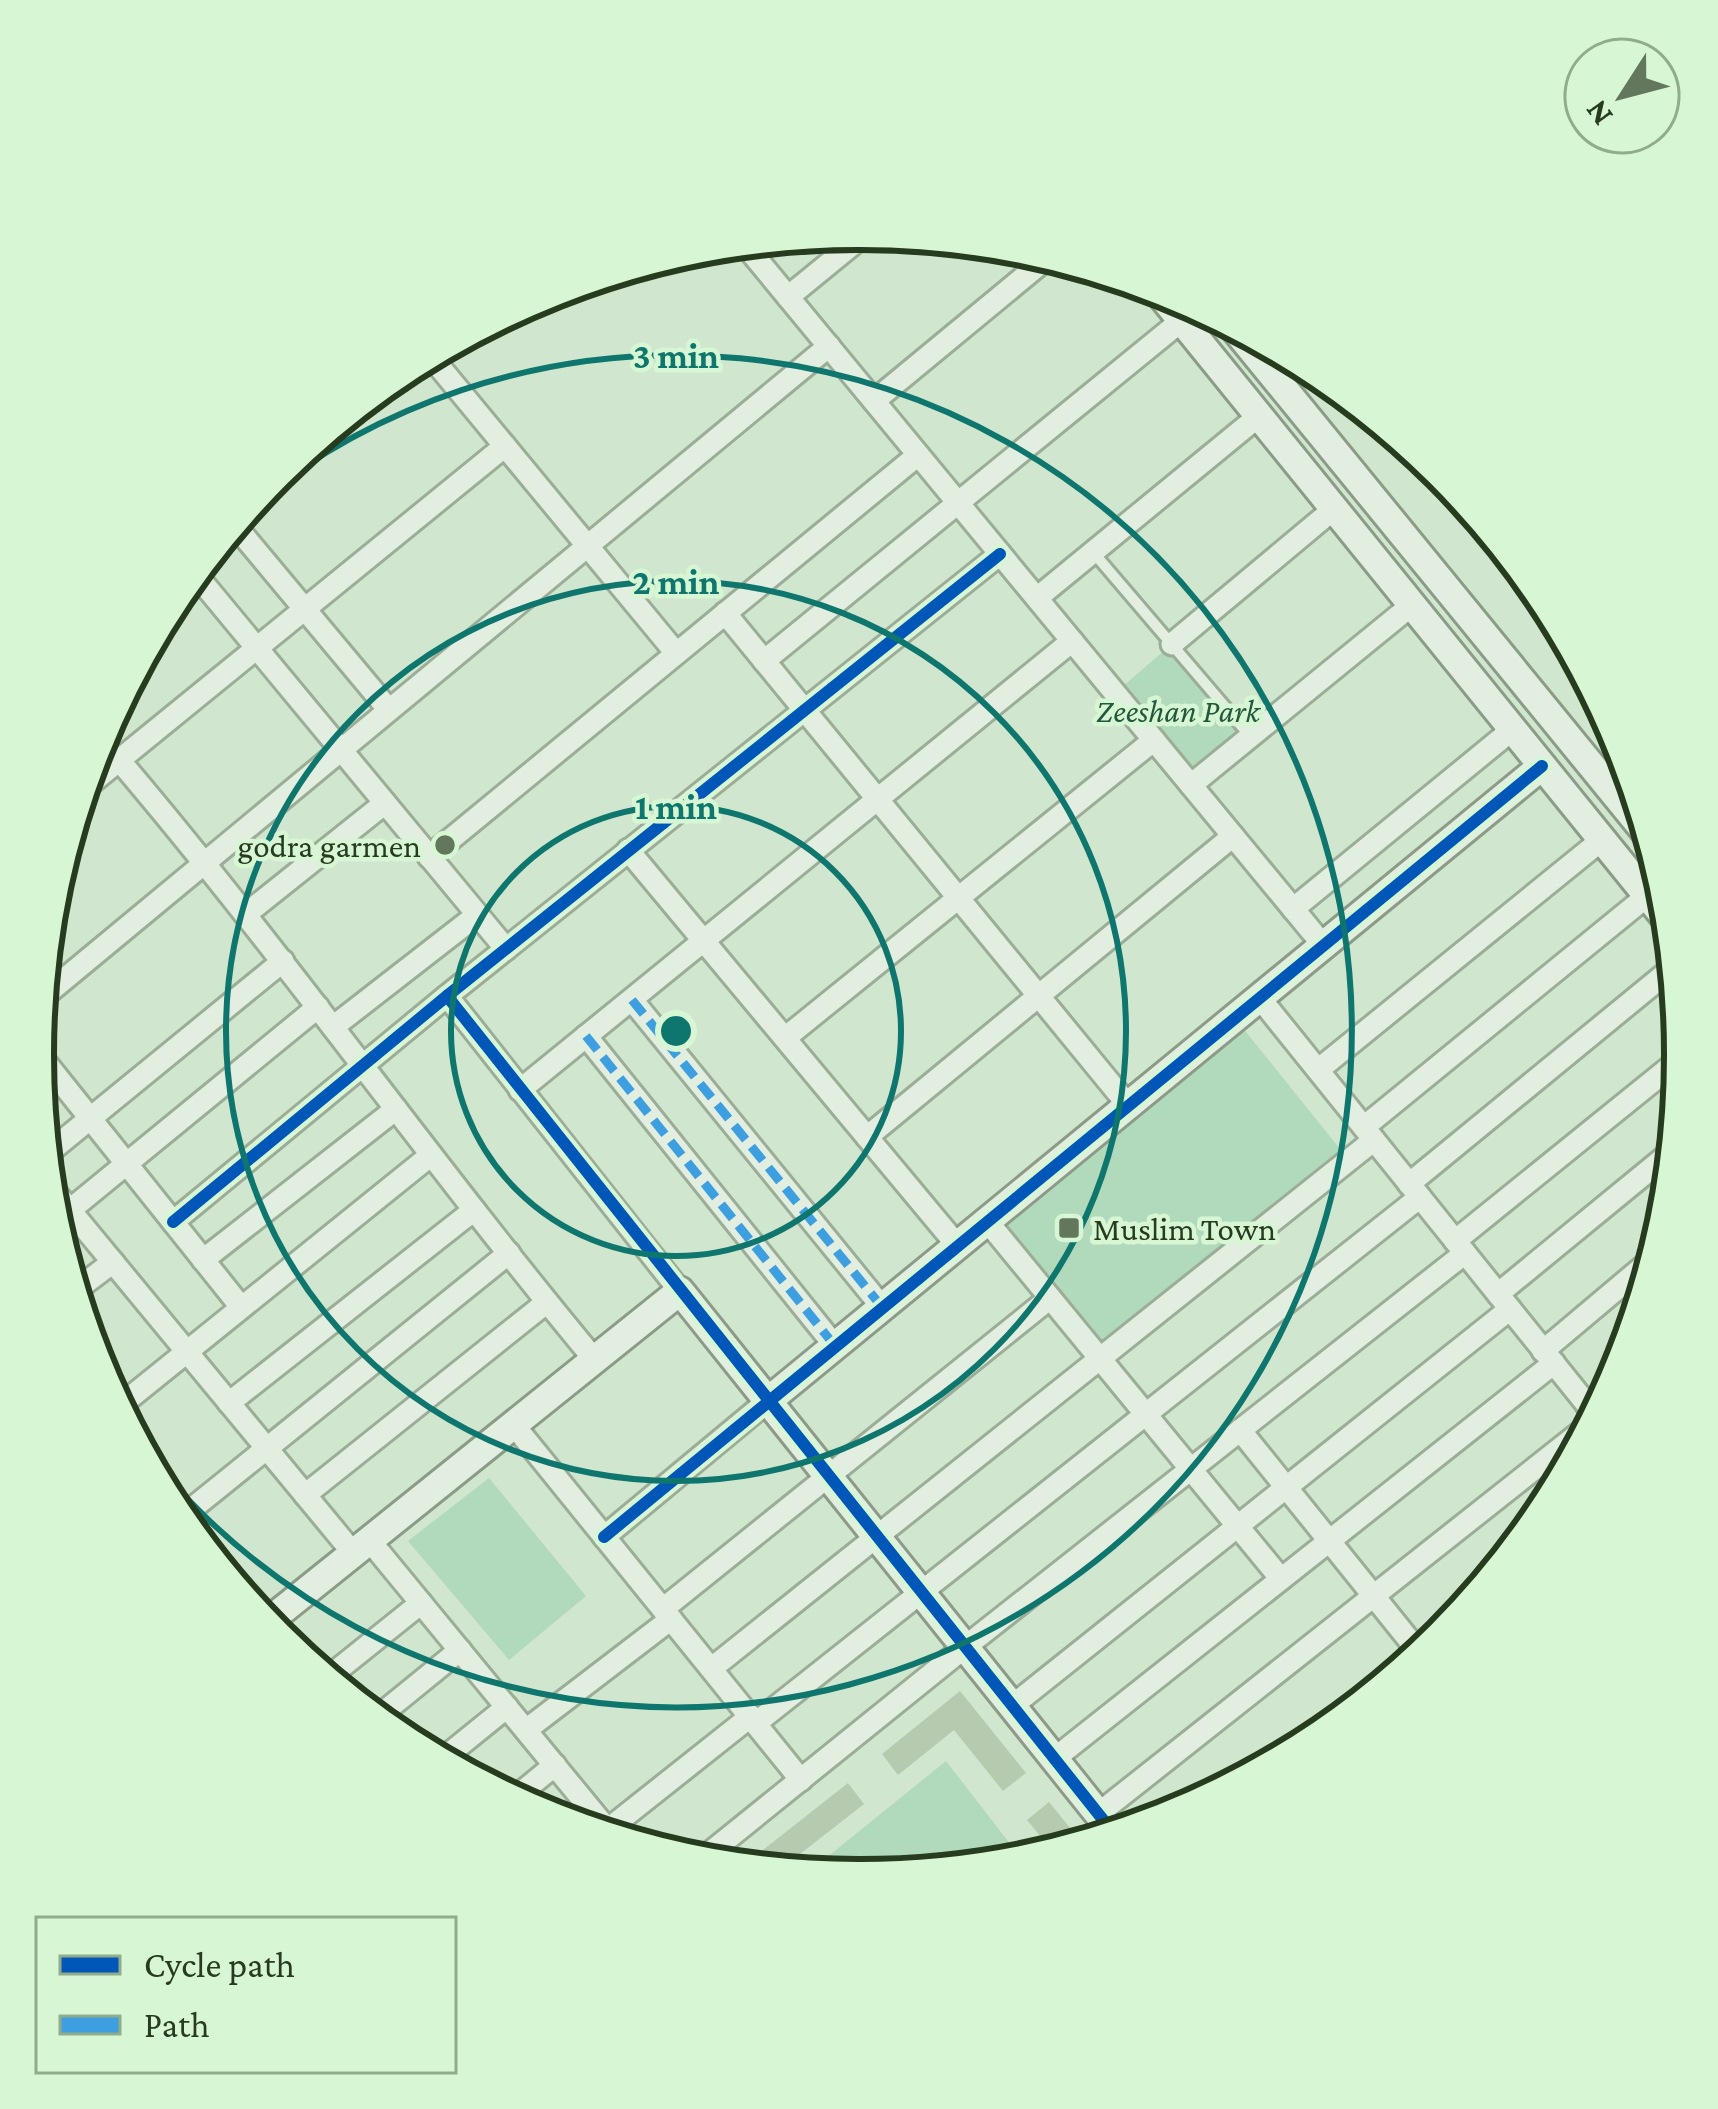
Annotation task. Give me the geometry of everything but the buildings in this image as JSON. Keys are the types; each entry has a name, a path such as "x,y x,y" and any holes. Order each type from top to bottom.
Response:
{"street":[{"path":"788,297 846,249"},
{"path":"754,256 1323,945"},
{"path":"874,401 1034,269"},
{"path":"1178,316 1649,899"},
{"path":"764,661 1181,320"},
{"path":"58,985 829,346"},
{"path":"1255,353 1625,807"},
{"path":"440,368 676,653"},
{"path":"1037,598 1260,415"},
{"path":"106,771 505,446"},
{"path":"429,856 918,455"},
{"path":"1172,644 1335,508"},
{"path":"244,536 389,710"},
{"path":"173,1222 447,996 1000,554"},
{"path":"205,586 506,949"},
{"path":"1191,785 1413,604"},
{"path":"725,613 1128,1105"},
{"path":"520,1090 1072,641"},
{"path":"1293,909 1513,729"},
{"path":"785,1038 1154,740"},
{"path":"119,760 206,862 594,1359"},
{"path":"604,1537 1542,766"},
{"path":"246,914 385,803"},
{"path":"867,1137 1233,836"},
{"path":"1318,1070 1604,838"},
{"path":"628,850 957,1245"},
{"path":"712,1668 1100,1359 1647,896"},
{"path":"333,1028 477,915"},
{"path":"59,1143 283,961"},
{"path":"622,1824 1146,1414 1660,979"},
{"path":"447,996 1104,1821"},
{"path":"1259,997 1585,1403"},
{"path":"632,1000 882,1307"},
{"path":"318,1007 70,1210 305,1495 422,1603 592,1814"},
{"path":"586,1036 835,1346"},
{"path":"55,1074 241,1306"},
{"path":"718,1847 1240,1430 1663,1074"},
{"path":"203,1260 395,1109"},
{"path":"131,1397 431,1155"},
{"path":"1012,1706 1287,1487 1656,1166"},
{"path":"229,1403 474,1210"},
{"path":"987,1221 1281,1579"},
{"path":"194,1507 509,1252"},
{"path":"87,1281 112,1262"},
{"path":"1054,1759 1330,1541 1548,1357 1632,1279"},
{"path":"280,1613 680,1291"},
{"path":"526,1730 828,1474 1050,1298"},
{"path":"305,1495 547,1302"},
{"path":"513,1424 801,1780"},
{"path":"1240,1430 1410,1641"},
{"path":"1115,1818 1568,1434"},
{"path":"339,1669 422,1603"},
{"path":"389,1708 460,1650"},
{"path":"453,1750 507,1707"},
{"path":"528,1787 555,1766"}],"lane":[{"path":"1094,552 1250,736"}],"green space":[{"name":"Zeeshan Park","path":"1172,644 1250,736 1191,785 1115,693"},
{"path":"1242,1027 1344,1154 1102,1344 1002,1222"},
{"path":"489,1478 586,1596 509,1660 408,1541"},
{"path":"946,1761 1011,1845 912,1858 826,1858"}],"marked path":[{"path":"632,1000 882,1307"},
{"path":"586,1036 835,1346"}],"cycle path":[{"path":"173,1222 447,996 1000,554"},
{"path":"604,1537 1542,766"},
{"path":"447,996 1104,1821"}],"place":[{"name":"godra garmen","path":"445,845"},
{"name":"Muslim Town","path":"1069,1228"}]}
